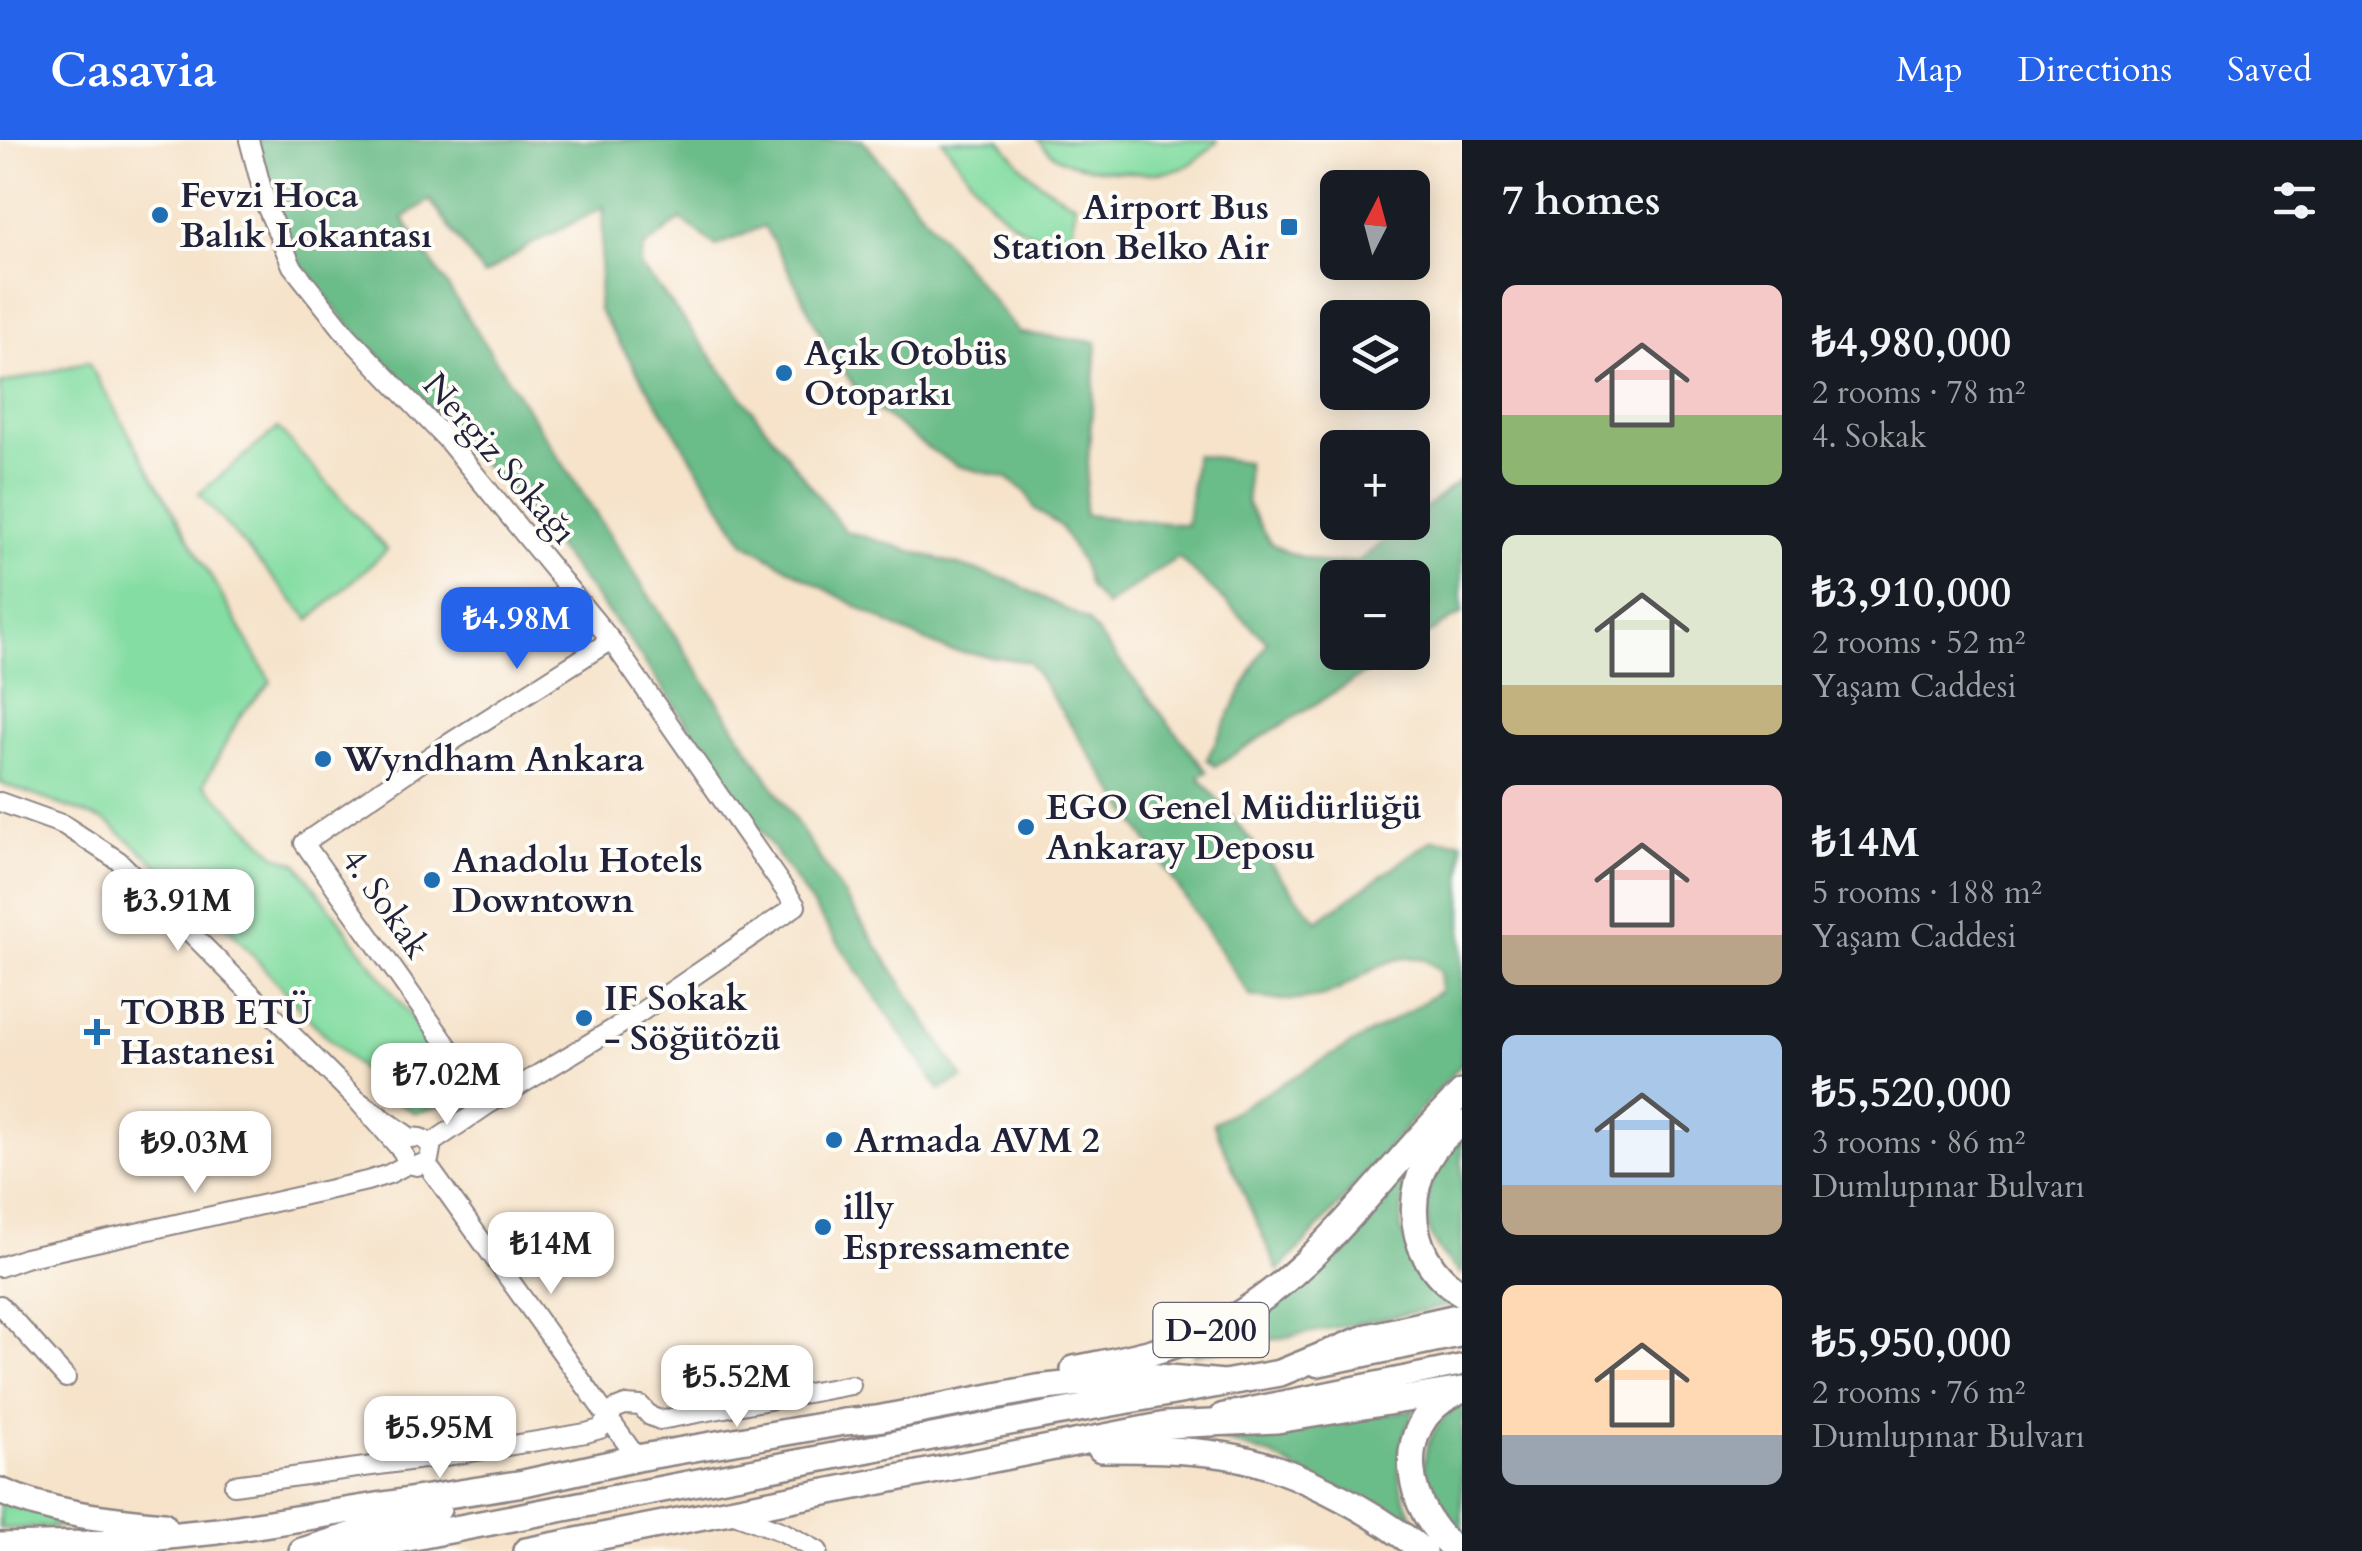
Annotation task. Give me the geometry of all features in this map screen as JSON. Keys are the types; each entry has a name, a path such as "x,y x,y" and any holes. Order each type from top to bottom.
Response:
{"highway":[{"name":"D-200","path":"877,1419 950,1393 1170,1347 1230,1320 1292,1274 1354,1215 1462,1093"},
{"path":"1462,1124 1443,1139 1421,1173 1414,1223 1427,1262 1462,1293"},
{"path":"342,1551 1280,1374 1368,1337 1462,1316"},
{"path":"0,1546 88,1544 218,1531 524,1483 637,1458 1038,1388 1147,1376 1224,1383"},
{"path":"526,1551 1166,1425 1276,1420 1461,1382"},
{"path":"1456,1551 1438,1536 1418,1503 1412,1467 1417,1432 1461,1382"},
{"path":"1046,1448 1190,1451 1229,1456 1295,1476 1334,1495 1397,1531 1422,1551"},
{"path":"302,1551 524,1483"},
{"path":"0,1490 80,1516 218,1531"}],"main road":[{"path":"1280,1374 1462,1336"}],"street":[{"name":"Nergiz Sokağı","path":"248,140 267,208 292,266 347,335 447,440 612,640 796,906 638,1014 489,1104"},
{"name":"4. Sokak","path":"489,1104 304,843 448,744 612,640"},
{"path":"0,802 64,825 119,861 357,1100 416,1152 637,1458"},
{"path":"0,1267 25,1258 368,1181 388,1174 489,1104"},
{"path":"0,1305 66,1378"},
{"path":"234,1484 586,1433 600,1428 615,1409 625,1404 640,1406 660,1420 851,1384"},
{"path":"729,1512 783,1532 818,1551"}],"green space":[{"path":"256,140 863,140 1019,333 1097,342 1084,515 1187,525 1195,455 1247,462 1247,504 1270,543 1320,562 1320,670 1370,670 1215,766 1207,759 1267,641 1178,557 1106,606 1089,587 1083,566 1060,526 1035,509 1026,492 1007,478 958,466 864,400 826,345 764,226 716,246 681,219 644,248 640,267 845,531 1008,580 1087,620 1207,772 1199,777 1317,921 1432,840 1462,841 1462,1064 1278,1271 1213,1123 1440,991 1440,971 1423,960 1408,958 1381,965 1320,997 1285,1000 1250,996 1029,662 947,650 903,631 745,543 598,309 604,207 530,245 484,275 430,200 403,218 963,1078 940,1090 630,641 524,506 348,324 307,275 292,250"},
{"path":"942,140 1000,140 1033,177 1075,203 1072,240 1039,236 1009,220 984,196"},
{"path":"1038,140 1218,141 1185,167 1142,173 1070,163 1052,154"},
{"path":"88,362 271,682 240,716 204,784 277,856 297,863 470,1097 415,1113 389,1096 313,1023 217,915 106,821 0,783 0,384"},
{"path":"278,428 387,550 310,620 199,494"},
{"path":"1462,478 1462,613 1430,633 1430,560 1360,560 1386,540 1430,540 1430,504"},
{"path":"1462,1138 1462,1275 1435,1243 1427,1209 1436,1169"},
{"path":"1405,1169 1401,1228 1414,1262 1449,1306 1192,1355 1257,1316 1329,1260"},
{"path":"1462,1404 1462,1535 1433,1505 1423,1473 1433,1433"},
{"path":"1415,1409 1402,1448 1400,1479 1409,1509 1429,1544 1272,1456 1220,1440"},
{"path":"0,1499 99,1525 0,1529"}],"place":[{"name":"Fevzi Hoca Balık Lokantası","path":"160,215"},
{"name":"Airport Bus Station Belko Air","path":"1289,227"},
{"name":"Açık Otobüs Otoparkı","path":"784,373"},
{"name":"Wyndham Ankara","path":"323,759"},
{"name":"EGO Genel Müdürlüğü Ankaray Deposu","path":"1026,827"},
{"name":"Anadolu Hotels Downtown","path":"432,880"},
{"name":"IF Sokak - Söğütözü","path":"584,1018"},
{"name":"TOBB ETÜ Hastanesi","path":"97,1032"},
{"name":"Armada AVM 2","path":"834,1140"},
{"name":"illy Espressamente","path":"823,1227"}]}
